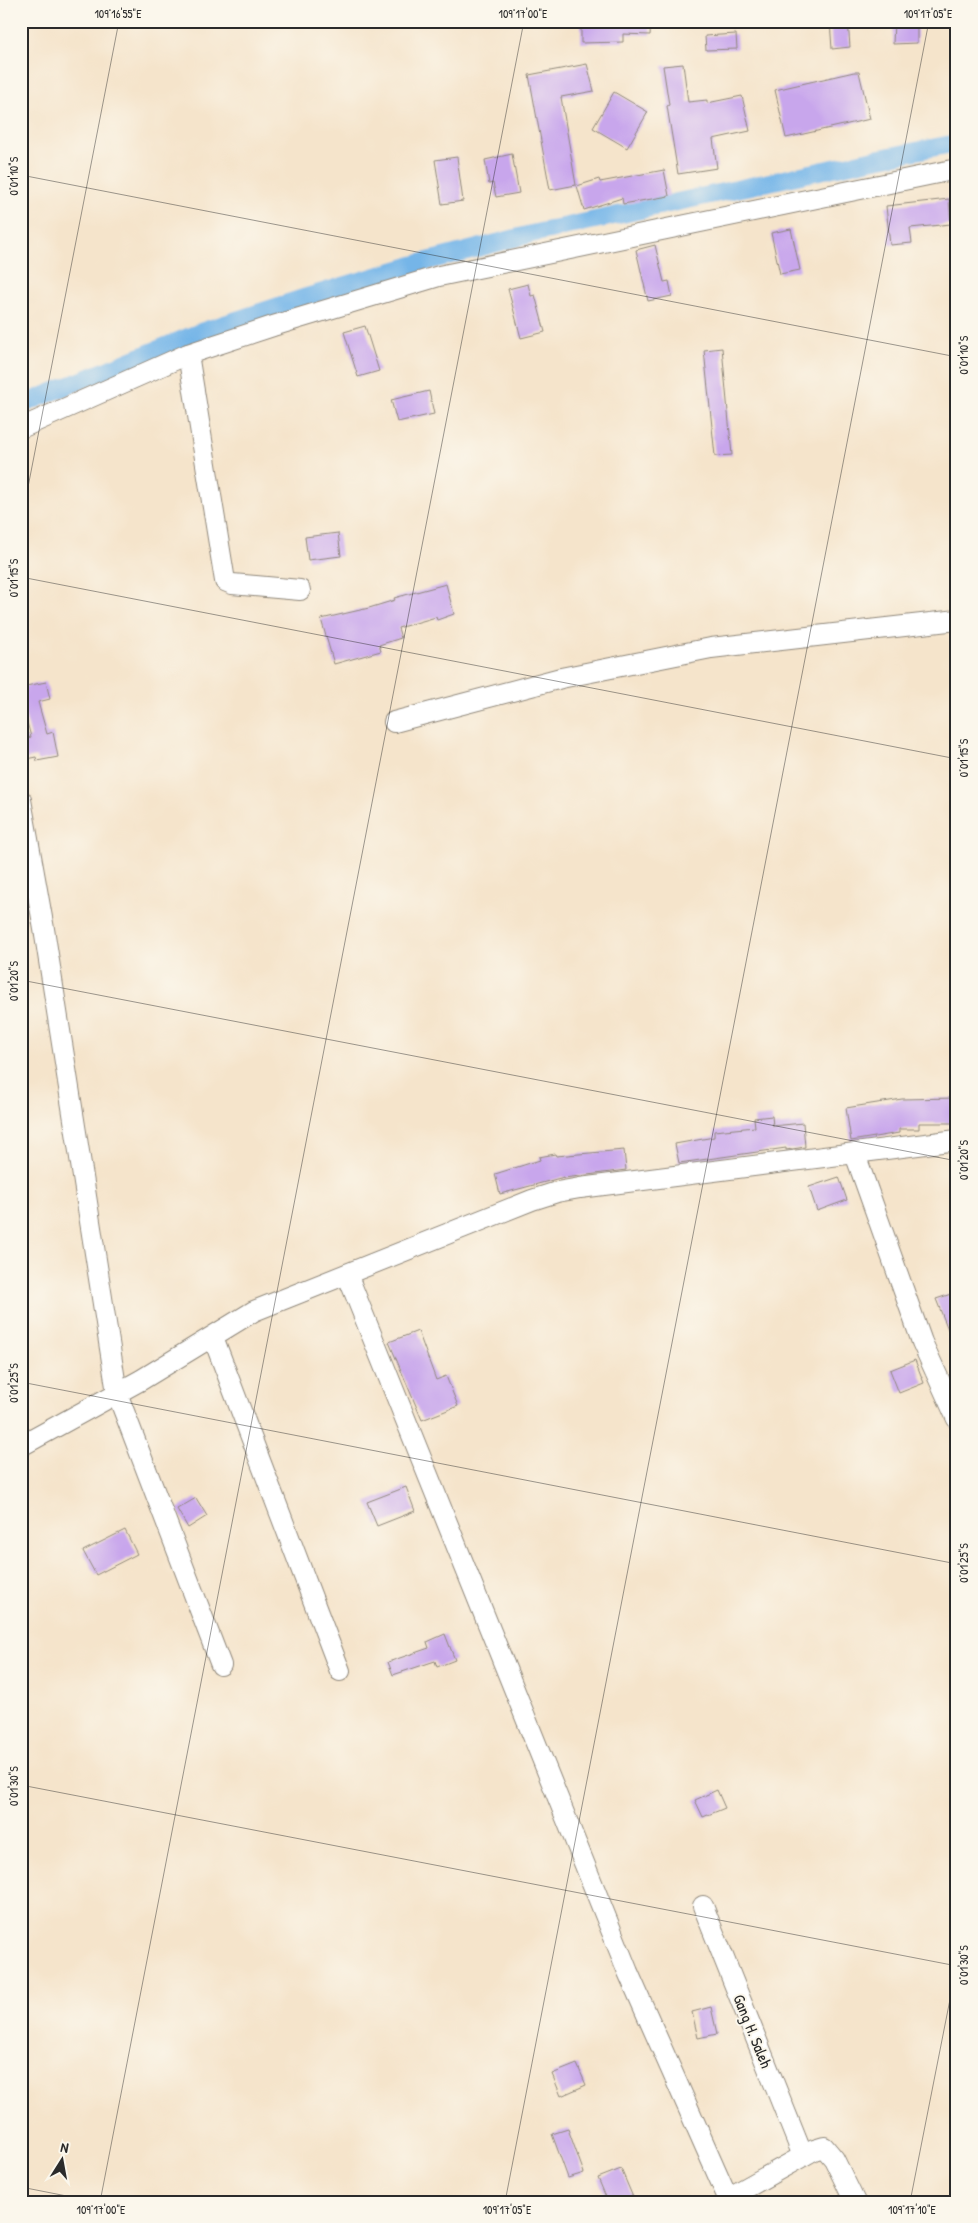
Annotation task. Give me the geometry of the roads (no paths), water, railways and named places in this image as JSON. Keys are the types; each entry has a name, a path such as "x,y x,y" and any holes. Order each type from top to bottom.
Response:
{"street":[{"path":"21,428 188,354 273,326 439,276 957,169"},
{"path":"188,354 225,581 232,584 300,590"},
{"path":"394,722 561,678 711,648 957,620"},
{"path":"21,800 44,929 118,1393 221,1665"},
{"path":"21,1446 118,1393 254,1311 532,1200 557,1192 957,1140"},
{"path":"855,1154 922,1342 957,1419"},
{"path":"347,1274 628,1972 725,2200 803,2156 824,2147 828,2150 855,2202"},
{"path":"213,1337 340,1671"},
{"name":"Gang H. Saleh","path":"703,1906 803,2156"}],"waterway":[{"path":"21,405 200,332 409,266 531,234 870,160 957,143"}]}
